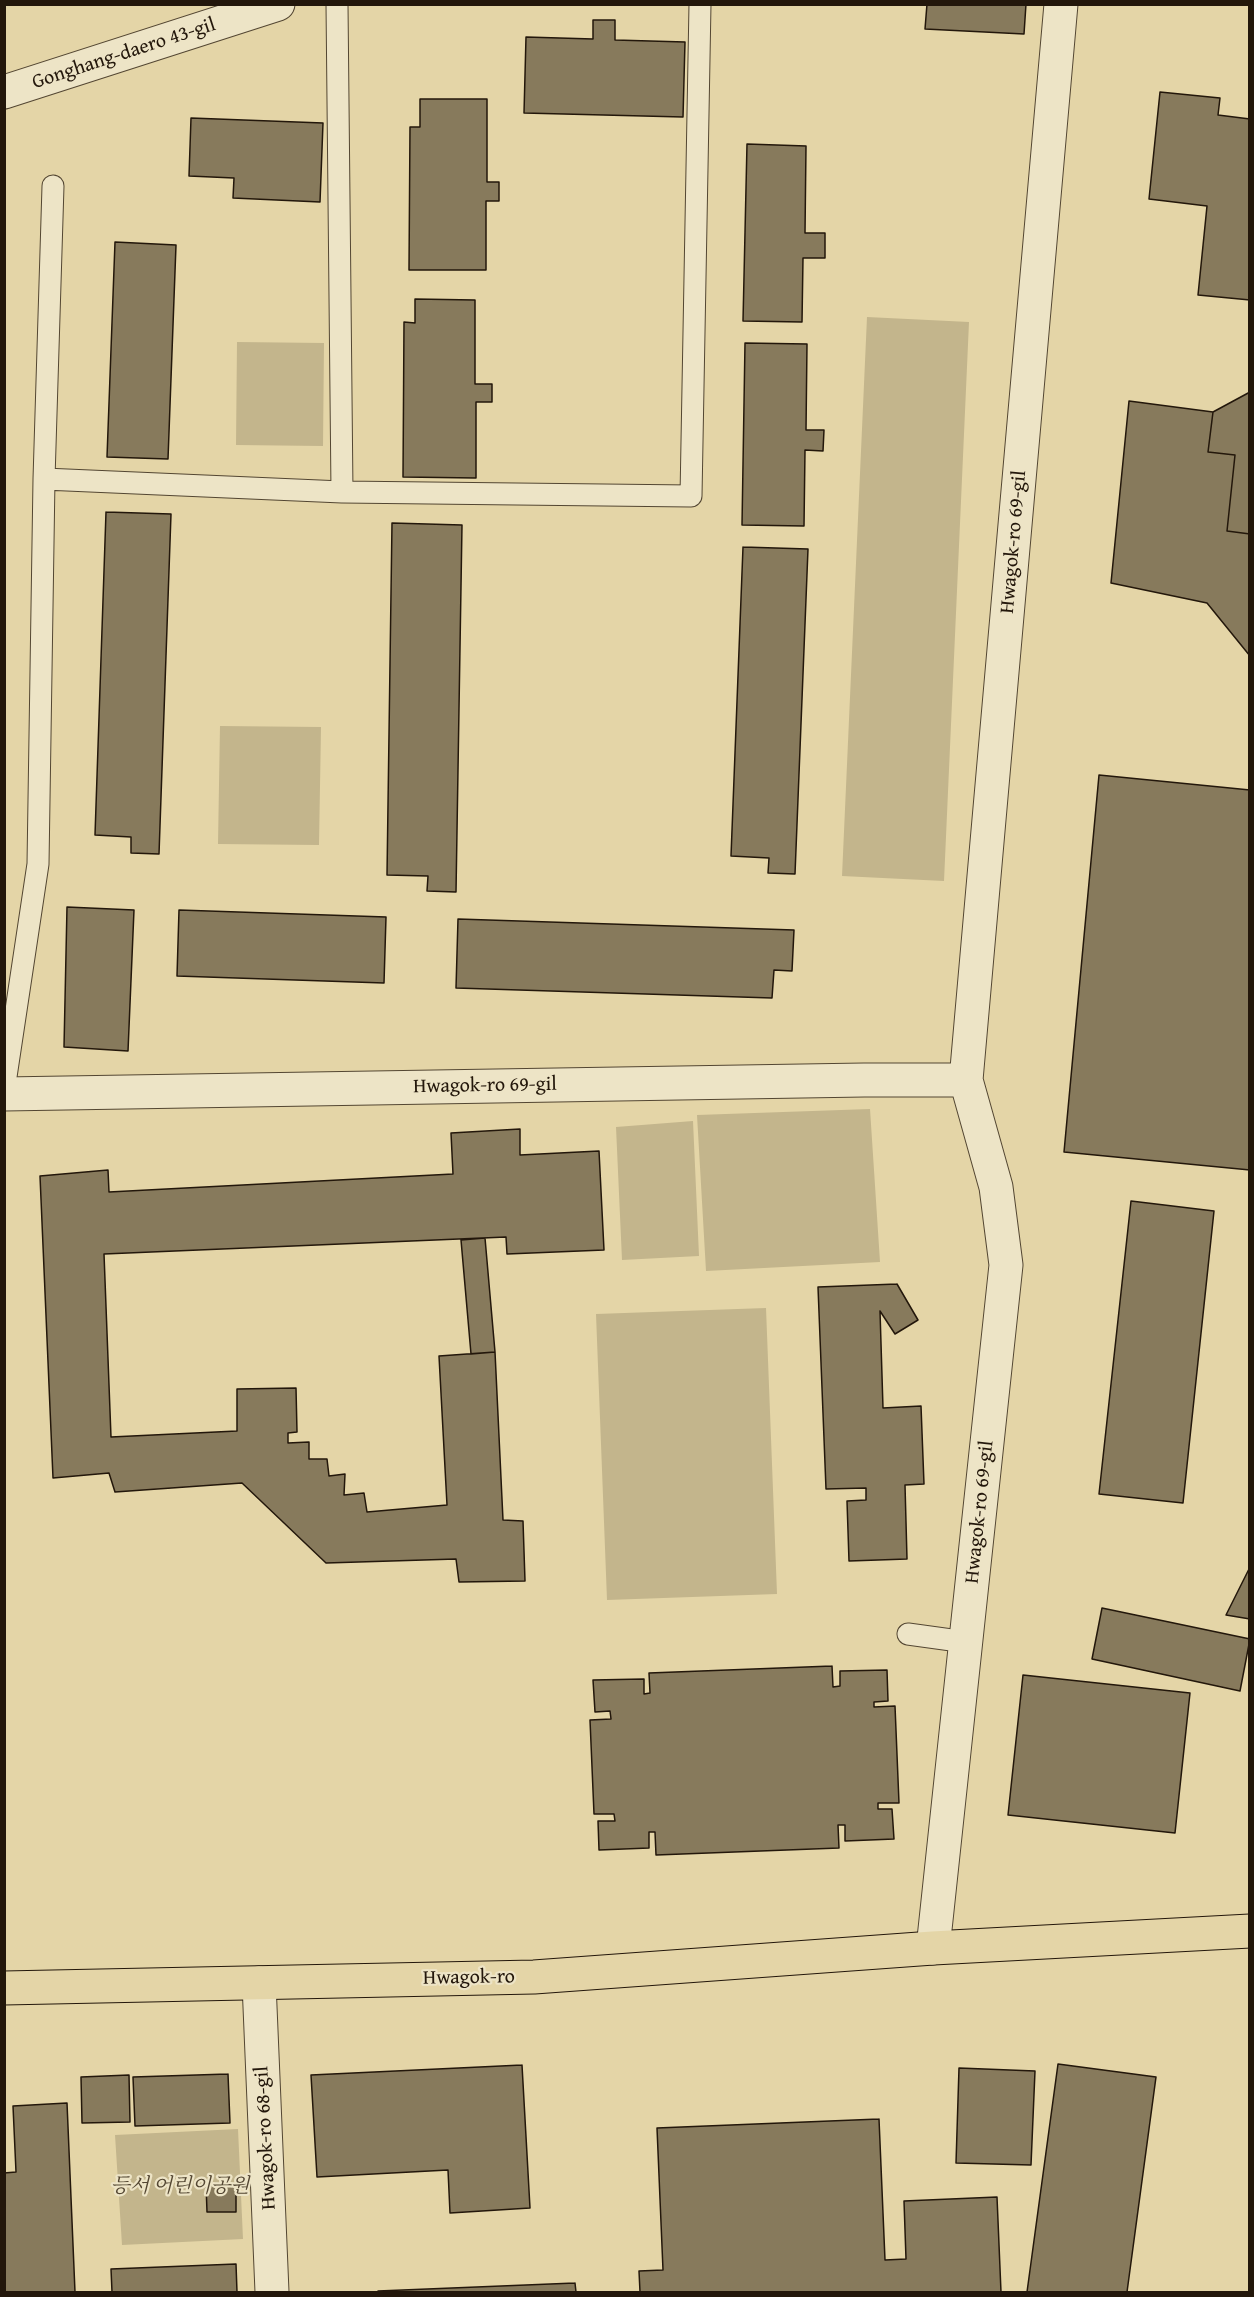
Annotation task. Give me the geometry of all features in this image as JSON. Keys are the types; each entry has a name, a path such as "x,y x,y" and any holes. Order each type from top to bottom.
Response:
{"main road":[{"name":"Hwagok-ro","path":"4,1988 534,1977 933,1948 1250,1931"}],"street":[{"name":"Hwagok-ro 69-gil","path":"933,1948 1006,1265 996,1187 966,1080 1061,4"},
{"name":"Gonghang-daero 43-gil","path":"4,92 265,7"},
{"name":"Hwagok-ro 69-gil","path":"4,1092 966,1080"},
{"name":"Hwagok-ro 68-gil","path":"259,1983 272,2292"}],"lane":[{"path":"337,4 342,492"},
{"path":"44,479 342,492 691,496 700,4"},
{"path":"4,1092 38,864 44,479 53,186"},
{"path":"908,1634 966,1642"}],"green space":[{"path":"867,317 969,322 944,881 842,876"},
{"path":"237,342 324,343 323,446 236,445"},
{"path":"220,726 321,727 319,845 218,844"},
{"path":"870,1109 880,1262 706,1271 697,1115"},
{"path":"693,1121 699,1256 622,1260 616,1127"},
{"path":"766,1308 777,1594 607,1600 596,1314"},
{"name":"등서 어린이공원","path":"238,2129 243,2239 122,2245 115,2135"}],"building":[{"path":"927,4 1026,4 1024,34 925,29"},
{"path":"593,20 615,20 615,40 685,42 683,117 524,113 526,37 593,39"},
{"path":"1160,92 1220,98 1218,115 1250,119 1250,300 1198,295 1207,206 1149,199"},
{"path":"420,99 487,99 487,182 499,182 499,201 486,201 486,270 409,270 410,127 420,127"},
{"path":"191,118 323,123 320,202 233,198 234,178 189,176"},
{"path":"747,144 806,146 805,233 825,233 825,258 803,258 802,322 743,321"},
{"path":"115,242 176,245 168,459 107,457"},
{"path":"415,299 475,300 475,384 492,384 492,402 476,402 476,478 403,477 404,322 415,323"},
{"path":"745,343 807,344 806,430 824,430 823,451 805,450 804,526 742,525"},
{"path":"1250,392 1250,534 1227,531 1235,455 1208,452 1213,412"},
{"path":"1129,401 1213,412 1208,452 1235,455 1227,531 1250,534 1250,656 1207,603 1111,583"},
{"path":"106,512 171,514 159,854 131,853 131,837 95,835"},
{"path":"392,523 462,525 456,892 427,891 428,876 387,875"},
{"path":"743,547 808,549 795,874 768,873 769,858 731,856"},
{"path":"1099,775 1250,790 1250,1170 1064,1152"},
{"path":"67,907 134,910 128,1051 64,1047"},
{"path":"179,910 386,917 384,983 177,976"},
{"path":"458,919 794,930 792,971 774,970 772,998 456,988"},
{"path":"520,1129 520,1155 599,1151 604,1250 507,1254 506,1237 104,1254 111,1437 237,1431 237,1389 296,1388 297,1432 288,1433 288,1443 309,1442 309,1459 327,1459 329,1476 345,1474 344,1495 364,1493 367,1512 447,1505 439,1356 495,1352 503,1520 523,1521 525,1581 459,1582 456,1559 326,1563 242,1483 115,1492 109,1473 53,1478 40,1176 108,1170 109,1192 453,1174 451,1133"},
{"path":"1131,1201 1214,1211 1183,1503 1099,1494"},
{"path":"485,1238 495,1352 471,1354 461,1240"},
{"path":"897,1284 918,1320 895,1334 880,1311 883,1408 921,1406 924,1484 905,1485 907,1559 849,1561 847,1501 866,1500 866,1488 826,1489 818,1287"},
{"path":"1250,1567 1250,1619 1226,1615"},
{"path":"1102,1608 1250,1639 1240,1691 1092,1659"},
{"path":"832,1666 833,1687 840,1686 840,1671 887,1670 888,1701 874,1702 874,1707 895,1706 899,1803 878,1803 878,1809 892,1809 894,1839 845,1841 845,1825 838,1825 839,1848 656,1855 655,1832 649,1832 649,1848 599,1850 598,1821 615,1821 614,1814 594,1814 590,1720 611,1719 610,1711 595,1712 593,1680 644,1679 644,1694 650,1693 649,1673"},
{"path":"1023,1675 1190,1693 1175,1833 1008,1815"},
{"path":"1058,2064 1156,2077 1127,2292 1027,2292"},
{"path":"522,2065 530,2208 450,2213 448,2170 317,2177 311,2075"},
{"path":"959,2068 1035,2071 1031,2165 956,2163"},
{"path":"228,2074 230,2123 135,2126 133,2077"},
{"path":"129,2075 130,2122 82,2123 81,2077"},
{"path":"67,2103 75,2292 4,2292 4,2173 16,2172 13,2106"},
{"path":"879,2119 885,2260 906,2259 904,2201 997,2197 1001,2292 640,2292 639,2271 663,2270 657,2128"},
{"path":"206,2184 236,2184 236,2212 207,2212"},
{"path":"236,2264 237,2292 112,2292 111,2269"},
{"path":"575,2283 576,2292 378,2292 378,2291"}]}
